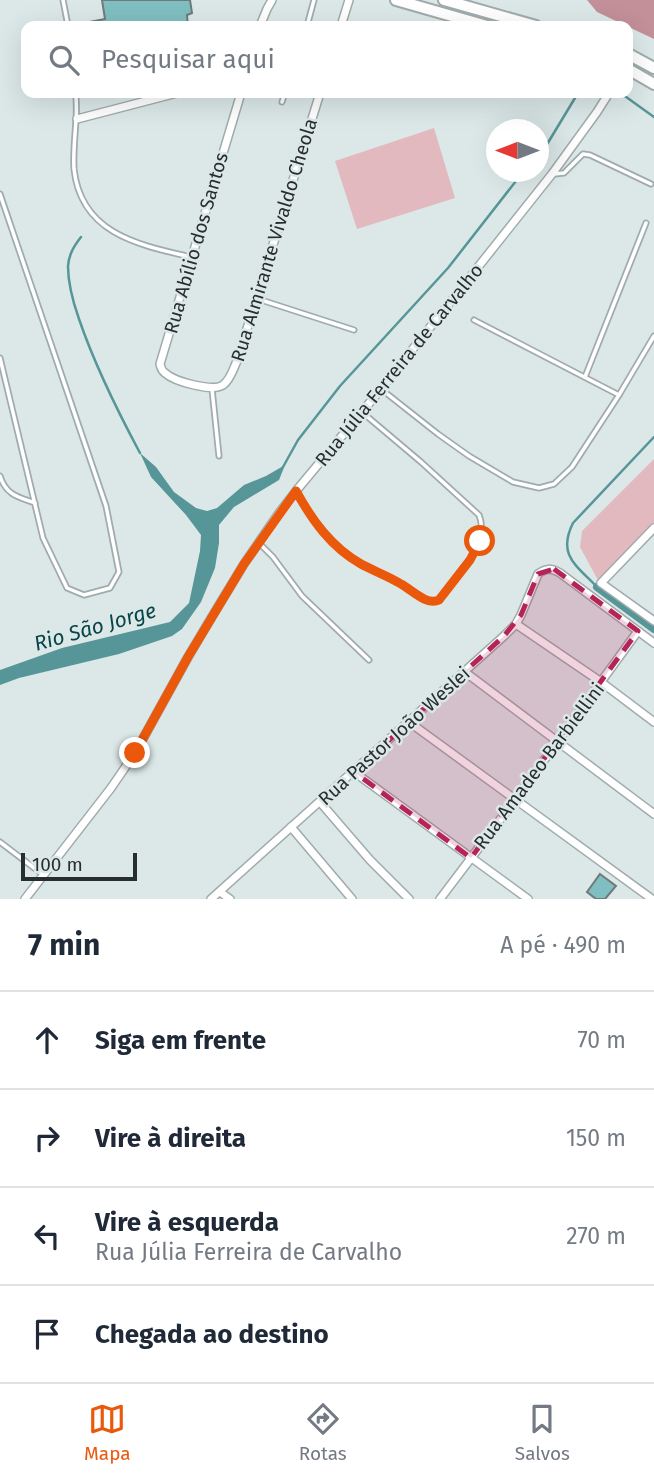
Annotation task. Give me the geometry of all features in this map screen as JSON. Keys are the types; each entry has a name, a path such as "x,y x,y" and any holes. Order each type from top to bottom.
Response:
{"main road":[{"path":"396,0 470,21"},
{"path":"444,0 518,21"},
{"path":"633,57 654,68"},
{"path":"633,72 654,84"}],"street":[{"path":"262,21 272,0"},
{"path":"343,21 349,0"},
{"path":"76,118 157,98"},
{"name":"Rua Abílio dos Santos","path":"212,388 170,377 160,364 240,98"},
{"name":"Rua Almirante Vivaldo Cheola","path":"212,388 222,386 231,376 318,98"},
{"name":"Rua Júlia Ferreira de Carvalho","path":"25,899 135,753 194,646 259,542 296,491 552,174 606,98"},
{"path":"654,528 601,583 654,621"},
{"path":"646,536 654,542"},
{"name":"Rua Pastor João Weslei","path":"211,899 516,624 538,575 544,569 560,573 638,631"},
{"path":"516,624 654,722"},
{"path":"638,631 654,643"},
{"name":"Rua Amadeo Barbiellini","path":"439,899 638,631"},
{"path":"465,672 654,814"},
{"path":"409,722 652,899"},
{"path":"354,772 528,899"},
{"path":"320,802 370,860 409,899"},
{"path":"291,827 352,899"},
{"path":"220,892 230,899"}],"lane":[{"path":"63,0 67,21"},
{"path":"308,21 314,0"},
{"path":"76,98 74,169 78,190 89,211 108,229 128,240 192,257"},
{"path":"282,102 283,98"},
{"path":"552,174 564,173 583,154 651,184"},
{"path":"0,194 106,506 119,572 110,588 84,595 68,588 43,538 0,358"},
{"path":"585,377 646,223"},
{"path":"256,299 354,330"},
{"path":"474,320 619,395"},
{"path":"381,389 469,456 513,482 539,488 554,484 572,467 654,337"},
{"path":"212,388 219,456"},
{"path":"296,491 327,537 353,559 397,581 428,601 435,603 439,600 480,541 483,530 479,515 361,412"},
{"path":"0,476 10,494 35,503"},
{"path":"259,542 302,596 369,660"},
{"path":"0,842 44,875"}],"highlighted area":[{"path":"554,569 638,631 471,858 354,772 504,636 521,615 538,574"}],"shaded area":[{"path":"587,0 654,0 654,39 633,29 633,21 616,21 597,12"},
{"path":"434,128 455,198 357,229 335,161"},
{"path":"654,459 654,528 600,584 580,547 582,531"}],"water":[{"path":"140,453 156,467 174,492 196,508 207,511 217,508 244,485 285,465 279,480 234,507 219,525 215,568 201,602 182,629 172,636 119,654 0,685 0,670 62,648 170,622 189,603 201,535 151,477"}],"building":[{"path":"102,0 190,0 192,13 187,15 188,21 94,21 105,19"},
{"path":"600,874 616,886 605,899 596,899 587,892"}],"waterway":[{"path":"549,141 575,98"},
{"path":"628,98 654,117"},
{"path":"283,467 298,440 340,386 448,268 515,182"},
{"path":"81,237 72,250 68,266 73,300 99,371 140,453"},
{"path":"597,587 576,566 568,552 567,543 573,523 654,437"},
{"path":"597,587 654,629"}],"route":[{"path":"135,753 244,564 296,491 314,522 353,559 435,603 470,560 480,541"}],"water label":[{"name":"Rio São Jorge","path":"95,627"}]}
